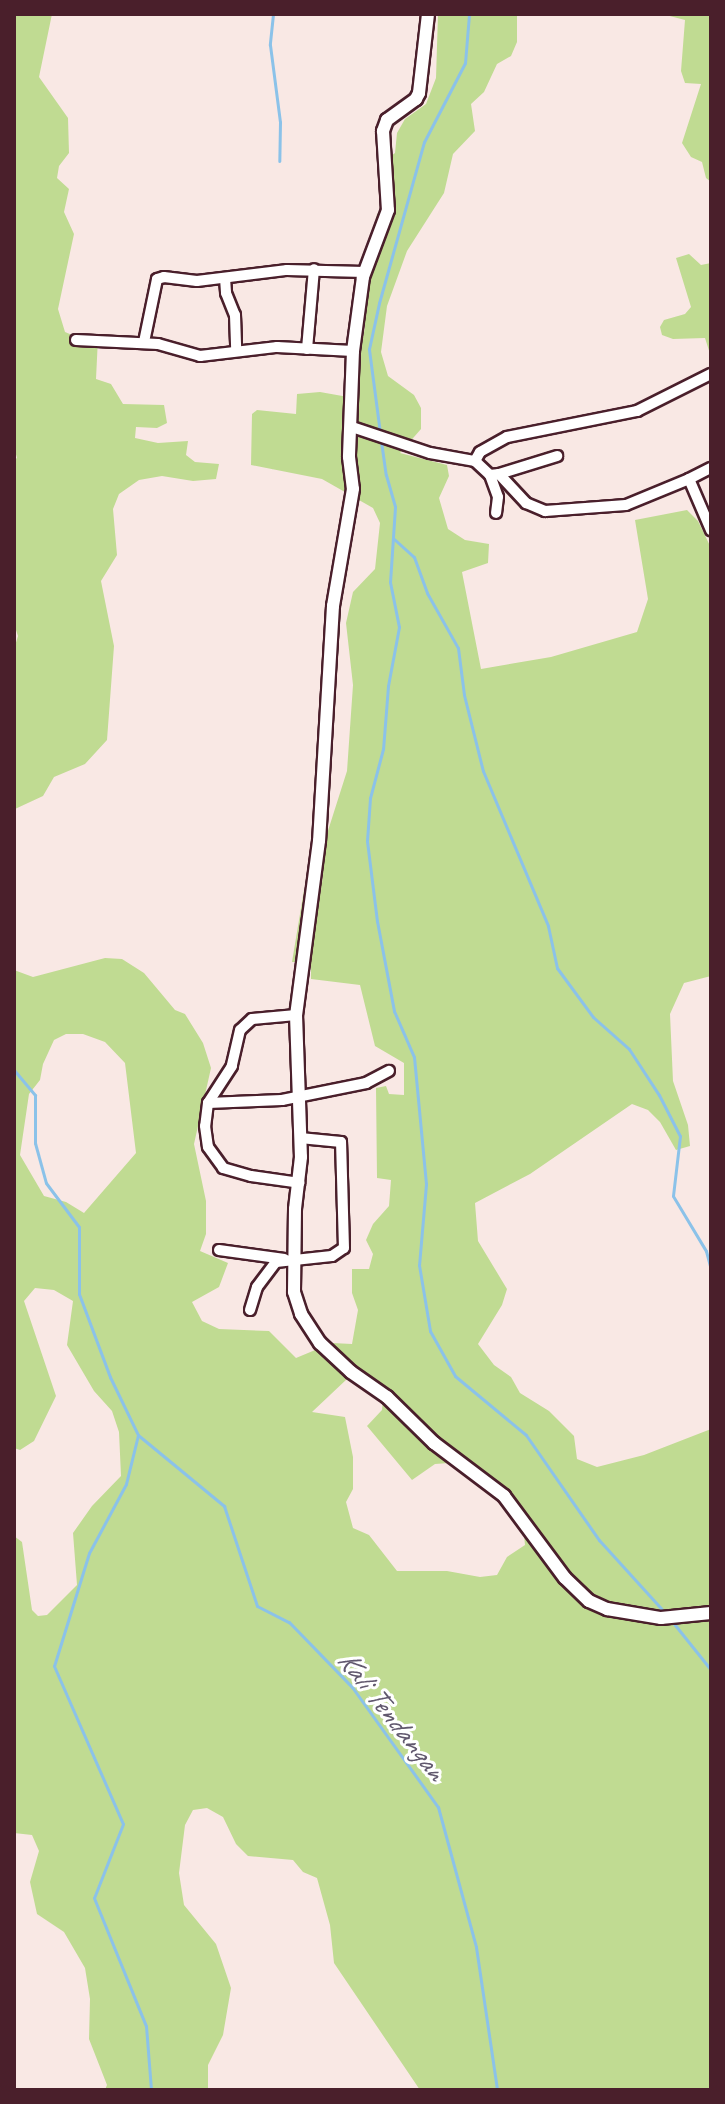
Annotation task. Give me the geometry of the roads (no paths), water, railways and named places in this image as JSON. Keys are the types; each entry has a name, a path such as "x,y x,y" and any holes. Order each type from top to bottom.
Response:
{"street":[{"path":"428,14 419,93 407,107 387,120 383,131 388,210 364,272 353,351 349,457 353,489 333,606 319,841 296,1015 300,1183 289,1259 294,1292 301,1314 335,1357 387,1397 445,1453 504,1496 565,1578 589,1601 607,1609 661,1618 711,1613"},
{"path":"144,342 157,279 170,276 197,281 267,271 314,269 364,272"},
{"path":"307,349 314,269"},
{"path":"225,278 226,293 235,315 236,351"},
{"path":"76,340 144,342 200,356 236,351 353,351"},
{"path":"475,461 480,452 507,437 637,411 711,374"},
{"path":"352,427 430,453 475,461 495,474 526,503 545,511 626,505 711,468"},
{"path":"495,474 557,456"},
{"path":"495,474 496,513"},
{"path":"689,479 711,530"},
{"path":"296,1015 269,1016 246,1023 236,1037 232,1066 208,1103 205,1138 216,1163 240,1174 300,1183"},
{"path":"208,1103 298,1097 366,1083 389,1071"},
{"path":"250,1310 261,1281 276,1262 332,1256 344,1248 341,1142 300,1138"},
{"path":"219,1250 289,1259"}],"waterway":[{"path":"273,14 270,45 280,122 279,161"},
{"path":"380,433 369,349 424,142 465,63 469,14"},
{"path":"381,441 395,507 390,582 399,627 388,686 383,749 370,798 367,841 377,921 394,1011 414,1057 426,1184 419,1265 430,1331 455,1376 526,1435 599,1540 666,1614"},
{"path":"394,539 414,557 427,593 458,648 464,695 483,771 548,926 557,968 593,1017 629,1049 659,1095 680,1136 673,1196 706,1251 711,1270"},
{"path":"14,1070 35,1095 35,1143 46,1183 79,1227 79,1294 110,1377 138,1435 126,1484 89,1553 54,1666 123,1824 94,1898 146,2026 151,2090"},
{"name":"Kali Tendangan","path":"138,1435 224,1506 257,1606 289,1622 352,1687 438,1807 476,1947 497,2090"},
{"path":"671,1620 711,1670"}]}
